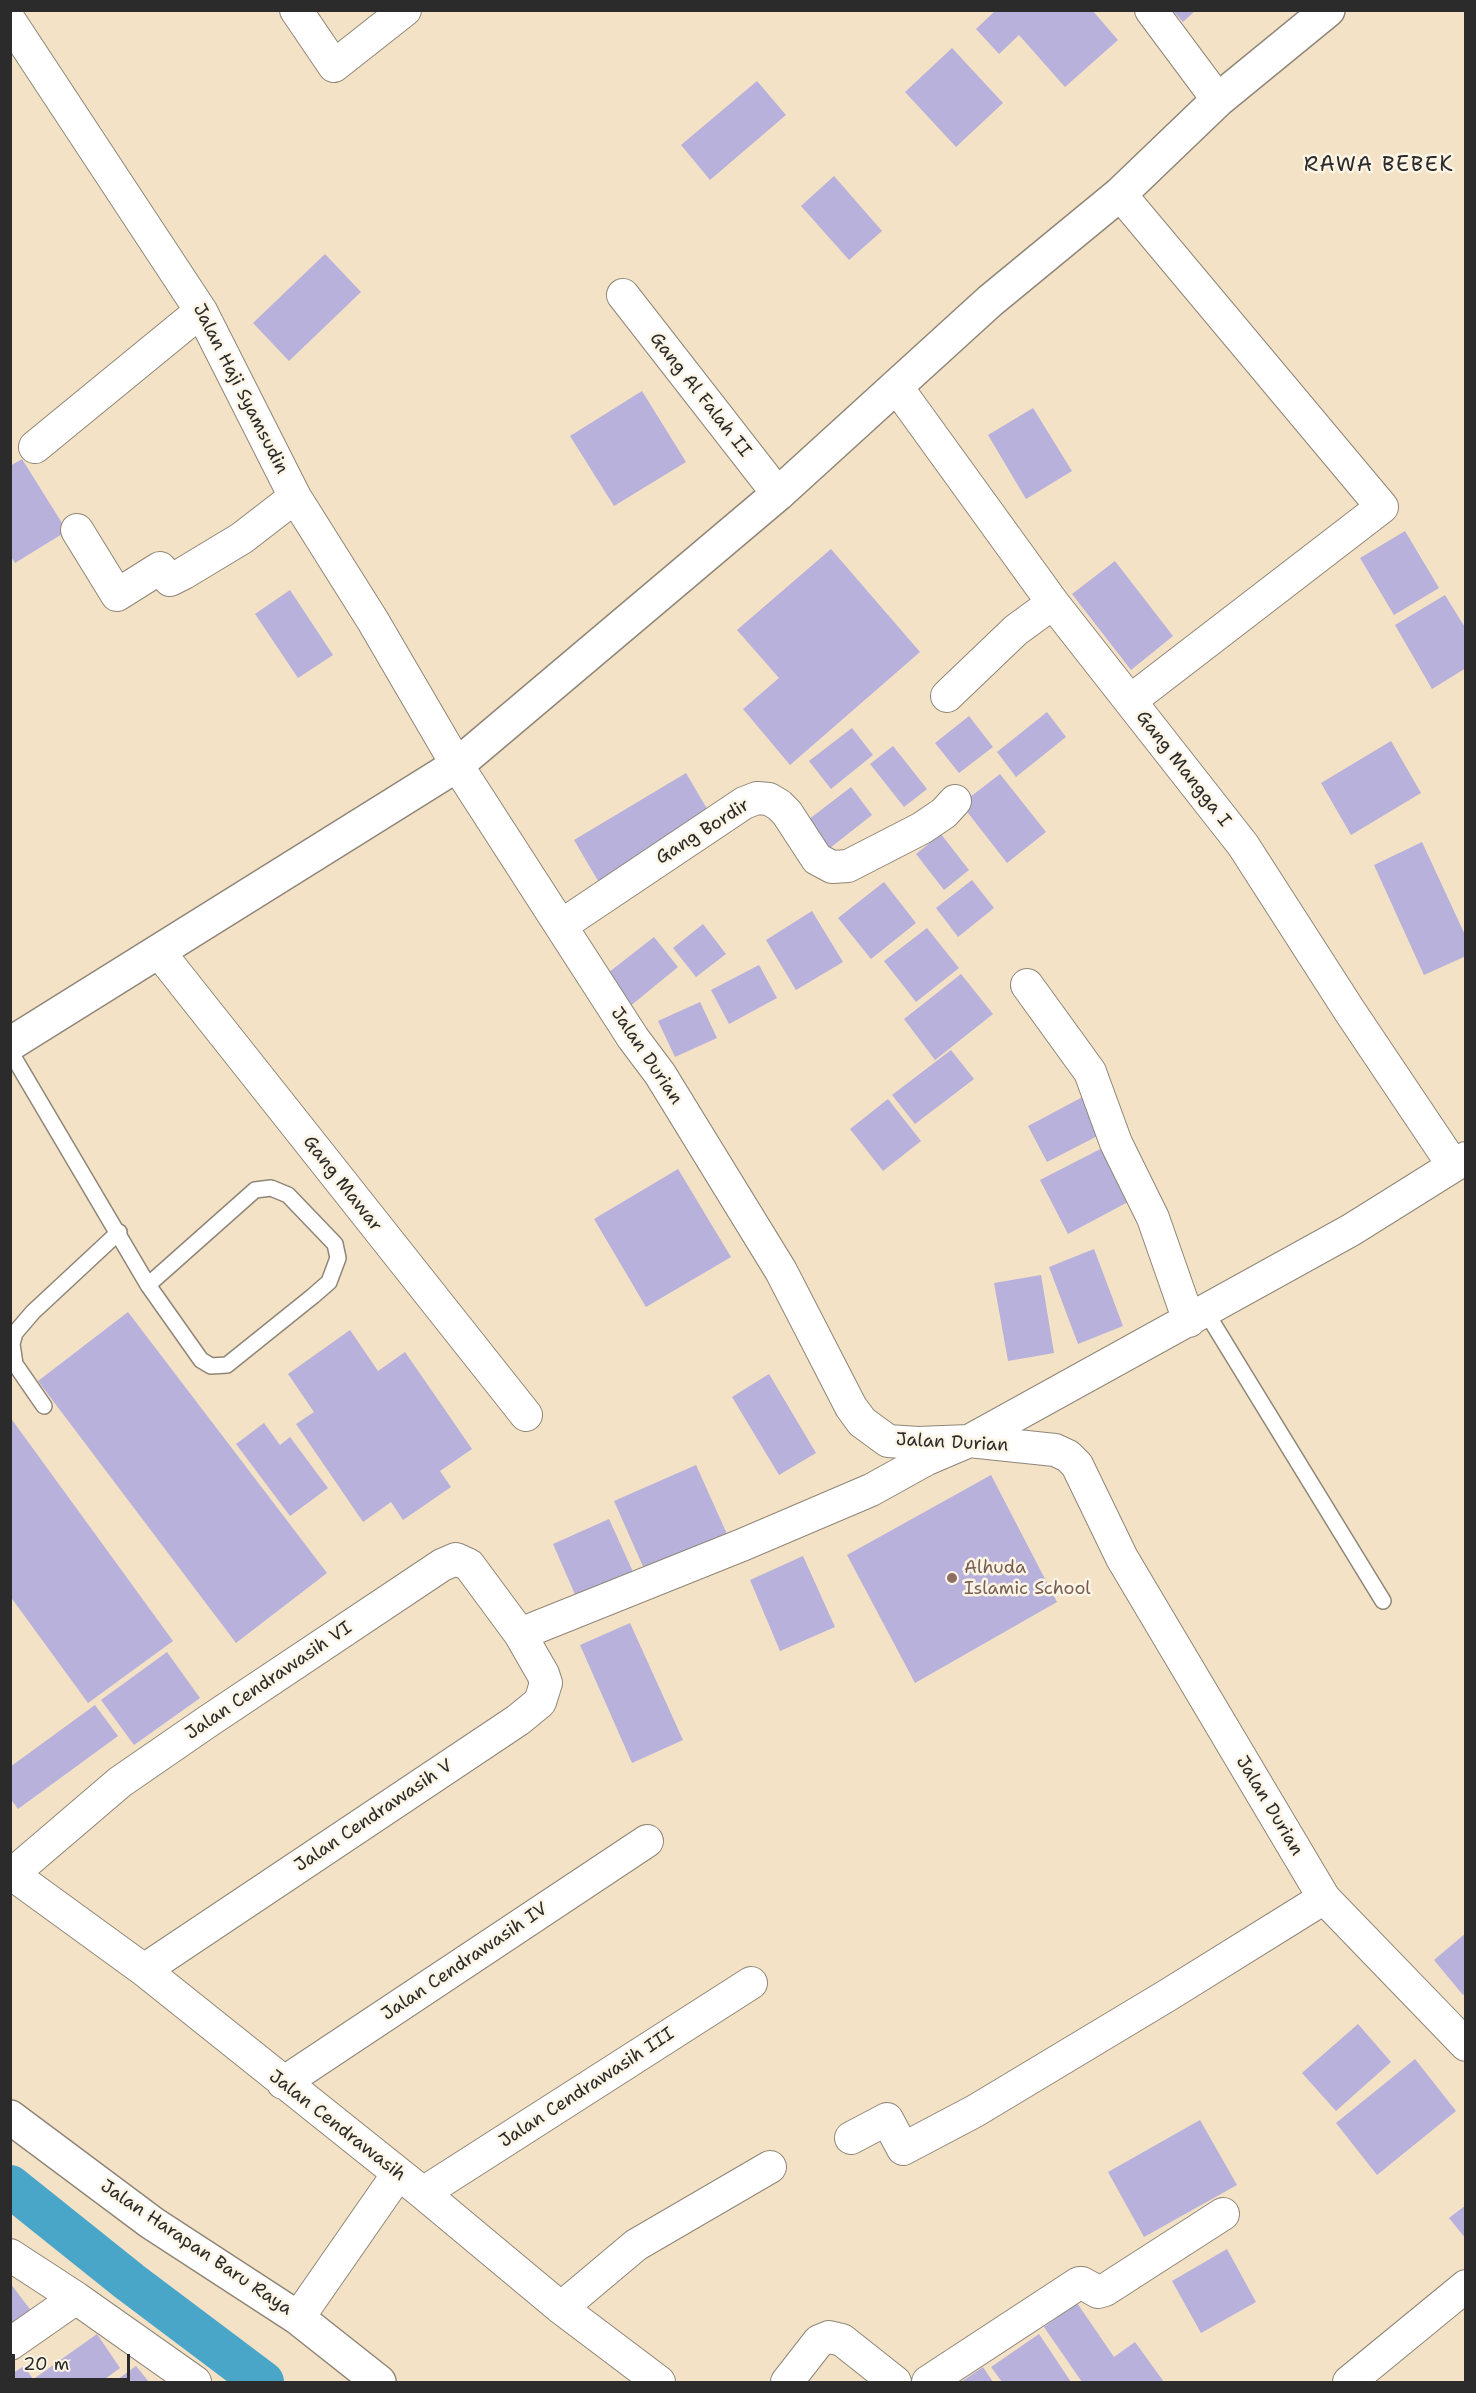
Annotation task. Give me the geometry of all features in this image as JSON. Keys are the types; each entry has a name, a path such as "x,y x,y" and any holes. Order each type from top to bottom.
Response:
{"street":[{"path":"297,10 334,66 405,10"},
{"path":"1151,10 1218,100"},
{"path":"10,1044 457,765 778,494 990,301 1120,194 1218,100 1328,10"},
{"name":"Jalan Haji Syamsudin","path":"10,21 201,311 296,497 373,621 457,765"},
{"path":"1120,194 1382,507 1130,701"},
{"name":"Gang Al Falah II","path":"623,295 778,494"},
{"path":"35,447 201,311"},
{"name":"Gang Mangga I","path":"896,386 1053,603 1243,845 1354,1018 1459,1162"},
{"path":"77,530 117,595 160,568 170,580 184,573 242,538 296,497"},
{"path":"947,696 1016,630 1053,603"},
{"name":"Jalan Durian","path":"457,765 633,1038 660,1074 782,1271 851,1407 862,1422 888,1441 969,1442 1055,1450 1068,1456 1077,1466 1122,1558 1324,1898 1466,2045"},
{"name":"Gang Bordir","path":"562,925 744,803 757,798 769,799 788,813 817,859 832,867 848,866 922,828 944,813 955,801"},
{"name":"Gang Mawar","path":"159,952 525,1415"},
{"path":"1027,985 1090,1072 1116,1143 1198,1316"},
{"path":"520,1634 742,1545 871,1490 927,1459 969,1442 1120,1356 1198,1316 1351,1230 1459,1162"},
{"name":"Jalan Cendrawasih VI","path":"11,1875 120,1782 451,1561 456,1559 469,1565 520,1634"},
{"name":"Jalan Cendrawasih V","path":"144,1970 531,1711 540,1702 546,1683 520,1634"},
{"name":"Jalan Cendrawasih IV","path":"283,2083 647,1841"},
{"name":"Jalan Cendrawasih","path":"11,1875 144,1970 423,2193 561,2308 659,2382"},
{"path":"851,2138 887,2119 903,2149 911,2145 975,2111 1324,1898"},
{"name":"Jalan Cendrawasih III","path":"423,2193 751,1983"},
{"name":"Jalan Harapan Baru Raya","path":"10,2117 152,2223 298,2318 379,2382"},
{"path":"561,2308 636,2245 770,2167"},
{"path":"298,2318 398,2174"},
{"path":"928,2382 1079,2283 1098,2292 1104,2290 1223,2214"},
{"path":"10,2255 76,2298 195,2382"},
{"path":"1349,2382 1466,2286"},
{"path":"10,2344 76,2298"},
{"path":"787,2382 819,2341 829,2337 842,2340 895,2382"}],"lane":[{"path":"10,1052 119,1232 148,1285 201,1360 219,1367 233,1360 330,1282 338,1258 335,1244 288,1195 271,1188 255,1190 148,1285"},
{"path":"44,1406 15,1364 12,1344 15,1333 33,1312 119,1232"},
{"path":"1198,1316 1383,1601"}],"building":[{"path":"996,10 1092,10 1118,40 1065,87 1019,35 999,54 976,29"},
{"path":"1172,10 1196,10 1183,22"},
{"path":"952,48 1003,103 956,147 905,92"},
{"path":"757,81 786,115 710,180 681,145"},
{"path":"834,176 882,231 849,260 801,206"},
{"path":"325,254 361,292 289,361 253,323"},
{"path":"642,391 686,462 614,506 570,436"},
{"path":"1033,408 1072,471 1026,499 988,435"},
{"path":"22,459 67,531 15,563 10,555 10,466"},
{"path":"1405,531 1439,588 1394,615 1360,558"},
{"path":"831,549 920,652 790,765 743,709 779,678 737,630"},
{"path":"1115,561 1173,636 1131,670 1072,594"},
{"path":"290,590 333,655 298,678 255,614"},
{"path":"1445,595 1466,629 1466,668 1432,689 1395,625"},
{"path":"1047,712 1066,737 1016,777 997,752"},
{"path":"969,716 993,747 959,773 935,743"},
{"path":"852,728 873,755 831,789 809,761"},
{"path":"1391,741 1421,793 1351,835 1321,783"},
{"path":"893,746 927,789 904,807 870,764"},
{"path":"686,773 713,819 601,886 574,840"},
{"path":"1000,774 1046,832 1007,863 961,804"},
{"path":"851,787 872,815 830,848 808,820"},
{"path":"941,834 969,870 944,890 916,854"},
{"path":"1422,842 1466,937 1466,956 1424,975 1374,865"},
{"path":"972,880 994,908 958,937 936,908"},
{"path":"884,882 916,923 871,959 838,918"},
{"path":"812,911 843,962 796,990 766,940"},
{"path":"703,924 726,954 696,977 673,948"},
{"path":"927,928 959,968 916,1002 884,961"},
{"path":"654,937 678,967 629,1007 604,976"},
{"path":"759,965 777,998 729,1024 711,990"},
{"path":"961,974 993,1014 935,1060 904,1019"},
{"path":"700,1002 717,1038 675,1057 658,1021"},
{"path":"951,1050 974,1079 915,1124 892,1095"},
{"path":"1092,1092 1111,1129 1047,1162 1028,1126"},
{"path":"888,1099 921,1141 883,1171 850,1129"},
{"path":"1114,1142 1141,1195 1068,1234 1040,1180"},
{"path":"678,1169 731,1257 646,1307 594,1219"},
{"path":"1094,1249 1123,1326 1078,1344 1049,1267"},
{"path":"1041,1275 1054,1353 1008,1361 994,1283"},
{"path":"128,1312 327,1573 236,1643 38,1381"},
{"path":"350,1330 378,1371 405,1352 472,1449 440,1471 451,1487 403,1520 391,1502 363,1522 296,1424 314,1412 288,1374"},
{"path":"769,1374 816,1453 779,1475 732,1397"},
{"path":"10,1417 173,1641 88,1703 10,1596"},
{"path":"264,1423 280,1445 290,1437 328,1488 290,1516 236,1444"},
{"path":"696,1465 727,1534 645,1571 614,1501"},
{"name":"Alhuda Islamic School","path":"991,1475 1057,1602 915,1683 847,1555"},
{"path":"609,1519 634,1574 577,1599 553,1544"},
{"path":"803,1556 835,1627 780,1651 750,1580"},
{"path":"630,1623 683,1740 632,1763 580,1645"},
{"path":"167,1652 200,1698 134,1745 101,1700"},
{"path":"95,1705 118,1736 18,1809 10,1798 10,1767"},
{"path":"1466,1933 1466,1992 1463,1995 1434,1960"},
{"path":"1358,2024 1391,2062 1336,2111 1302,2073"},
{"path":"1415,2059 1456,2111 1377,2175 1336,2123"},
{"path":"1200,2120 1237,2185 1144,2237 1108,2172"},
{"path":"1466,2205 1466,2239 1449,2218"},
{"path":"1227,2249 1256,2302 1201,2333 1172,2281"},
{"path":"10,2283 39,2321 10,2341"},
{"path":"1077,2303 1114,2357 1135,2342 1164,2382 1082,2382 1044,2327"},
{"path":"97,2334 120,2368 101,2382 38,2382 35,2378"},
{"path":"1039,2334 1071,2382 1002,2382 991,2367"},
{"path":"24,2366 35,2382 10,2382 10,2375"},
{"path":"136,2366 149,2382 114,2382"},
{"path":"983,2367 993,2382 961,2382"}],"waterway":[{"path":"10,2186 130,2282 263,2382"}],"place":[{"name":"Alhuda Islamic School","path":"952,1578"}],"district":[{"name":"RAWA BEBEK","path":"1379,166"}]}
